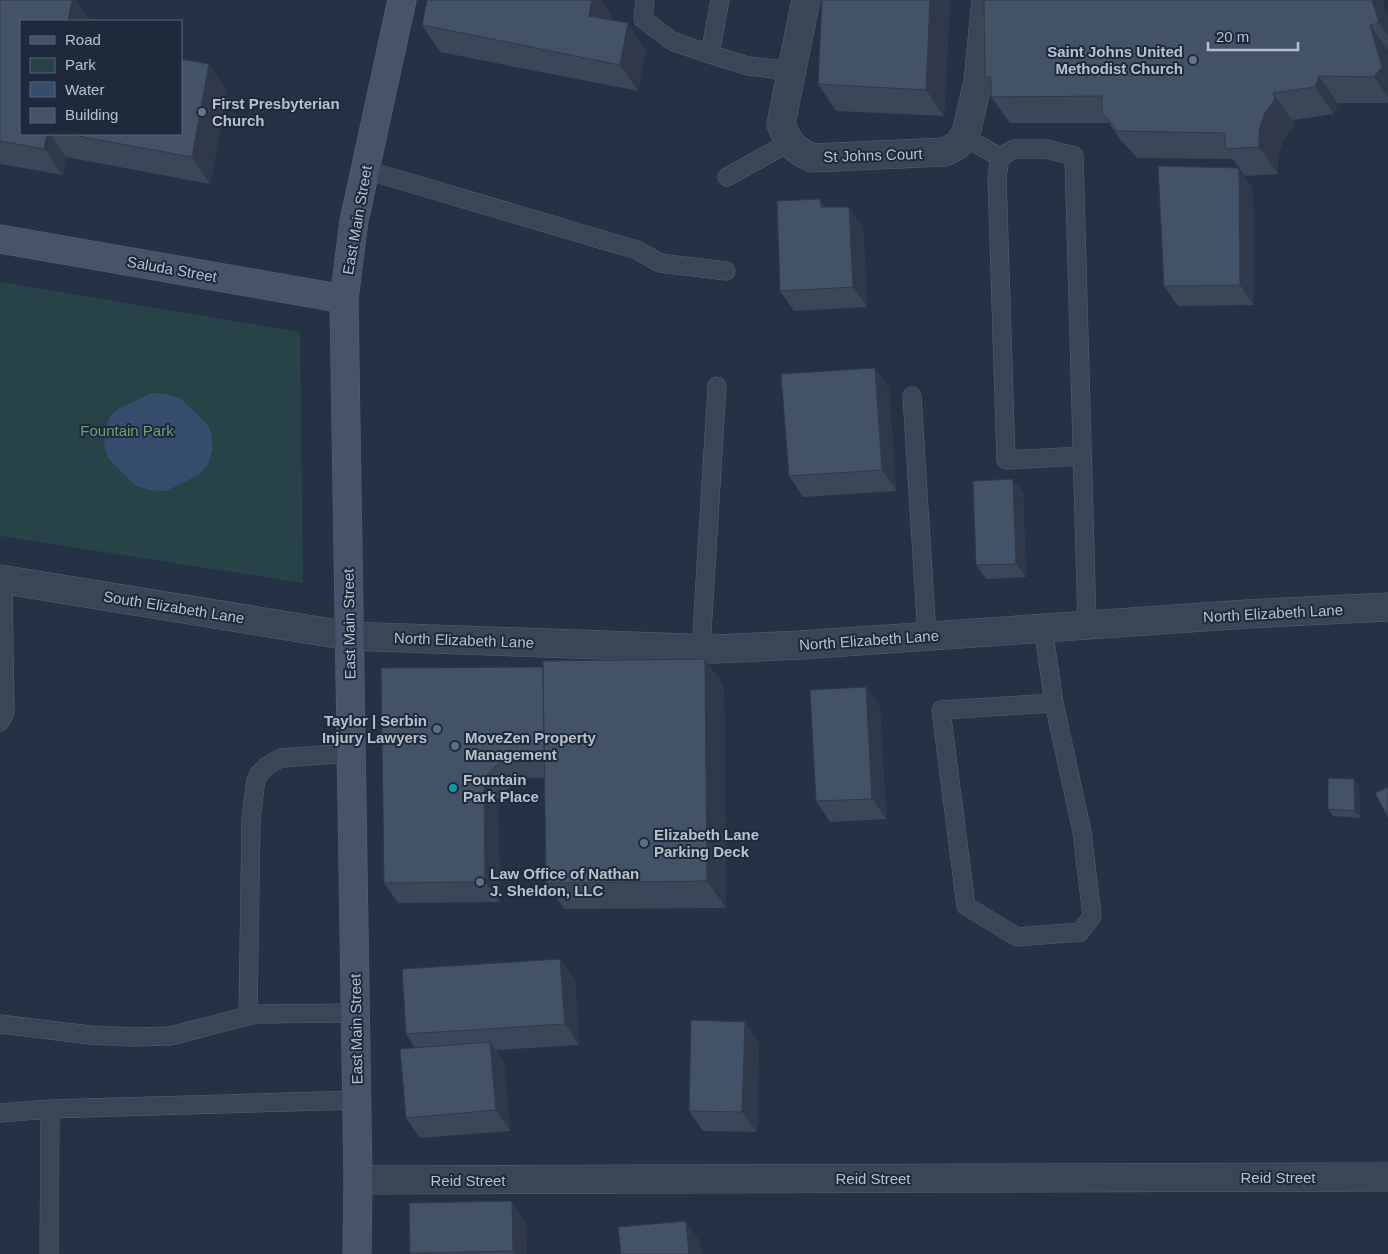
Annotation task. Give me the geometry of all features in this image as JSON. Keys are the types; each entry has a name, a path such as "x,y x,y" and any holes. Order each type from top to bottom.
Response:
{"street":[{"name":"East Main Street","path":"357,1254 357,1100 344,299 354,221 402,0"},
{"path":"790,142 786,138 781,124 806,0"},
{"path":"964,137 978,82 986,0"},
{"name":"St Johns Court","path":"790,142 796,150 812,158 945,152 958,145 964,137"},
{"name":"Saluda Street","path":"0,238 344,299"},
{"name":"South Elizabeth Lane","path":"1,579 349,636"},
{"name":"North Elizabeth Lane","path":"349,636 702,649 801,645 1247,614 1388,607"},
{"name":"Reid Street","path":"358,1180 1388,1177"}],"lane":[{"path":"645,0 643,19 672,41 748,66 791,71"},
{"path":"710,54 720,0"},
{"path":"964,137 1000,157"},
{"path":"728,177 790,142"},
{"path":"1000,157 1014,149 1046,149 1074,156 1087,625"},
{"path":"1000,157 997,176 1006,460 1083,456"},
{"path":"366,170 637,250 660,263 726,271"},
{"path":"702,649 717,386"},
{"path":"912,396 927,636"},
{"path":"0,722 4,712 1,579"},
{"path":"1043,628 1054,703 1082,832 1092,916 1080,932 1017,937 966,906 941,710 1054,703"},
{"path":"248,1016 251,819 256,780 268,765 281,758 351,753"},
{"path":"0,1024 90,1035 170,1036 256,1014 355,1013"},
{"path":"0,1113 50,1109 357,1100"},
{"path":"49,1254 50,1109"}],"green space":[{"name":"Fountain Park","path":"0,282 300,332 303,583 0,536"}],"water":[{"path":"152,393 167,394 180,398 208,425 212,436 212,450 208,464 199,475 166,491 136,486 108,458 104,444 110,416 118,409"}],"building":[{"path":"0,0 72,0 68,20 20,20 20,135 47,135 44,149 0,141"},
{"path":"427,0 592,0 589,16 628,23 620,65 422,25"},
{"path":"822,0 930,0 926,90 818,84"},
{"path":"984,0 1372,0 1379,23 1370,25 1382,67 1374,77 1319,76 1315,87 1273,93 1275,99 1265,113 1259,130 1259,147 1226,149 1224,133 1118,131 1102,113 1102,96 991,97 991,77 985,77"},
{"path":"182,59 209,64 192,157 72,135 182,135"},
{"path":"1158,166 1239,168 1240,285 1164,286"},
{"path":"820,199 821,207 849,207 853,287 780,291 777,201"},
{"path":"875,368 882,470 789,476 781,374"},
{"path":"1013,479 1016,564 976,565 973,481"},
{"name":"Elizabeth Lane Parking Deck","path":"705,659 707,881 546,883 543,661"},
{"name":"Fountain Park Place","path":"543,667 544,757 505,757 484,778 485,882 384,883 381,668"},
{"path":"866,687 872,799 816,801 810,690"},
{"path":"1328,778 1354,779 1355,811 1328,809"},
{"path":"1388,787 1388,818 1375,793"},
{"path":"560,959 565,1024 406,1034 402,969"},
{"path":"691,1020 745,1022 742,1112 689,1111"},
{"path":"490,1042 496,1110 406,1118 400,1049"},
{"path":"512,1201 513,1251 410,1253 409,1203"},
{"path":"686,1221 689,1254 621,1254 618,1227"}],"place":[{"name":"Saint Johns United Methodist Church","path":"1193,60"},
{"name":"First Presbyterian Church","path":"202,112"},
{"name":"Taylor | Serbin Injury Lawyers","path":"437,729"},
{"name":"MoveZen Property Management","path":"455,746"},
{"name":"Fountain Park Place","path":"453,788"},
{"name":"Elizabeth Lane Parking Deck","path":"644,843"},
{"name":"Law Office of Nathan J. Sheldon, LLC","path":"480,882"}]}
